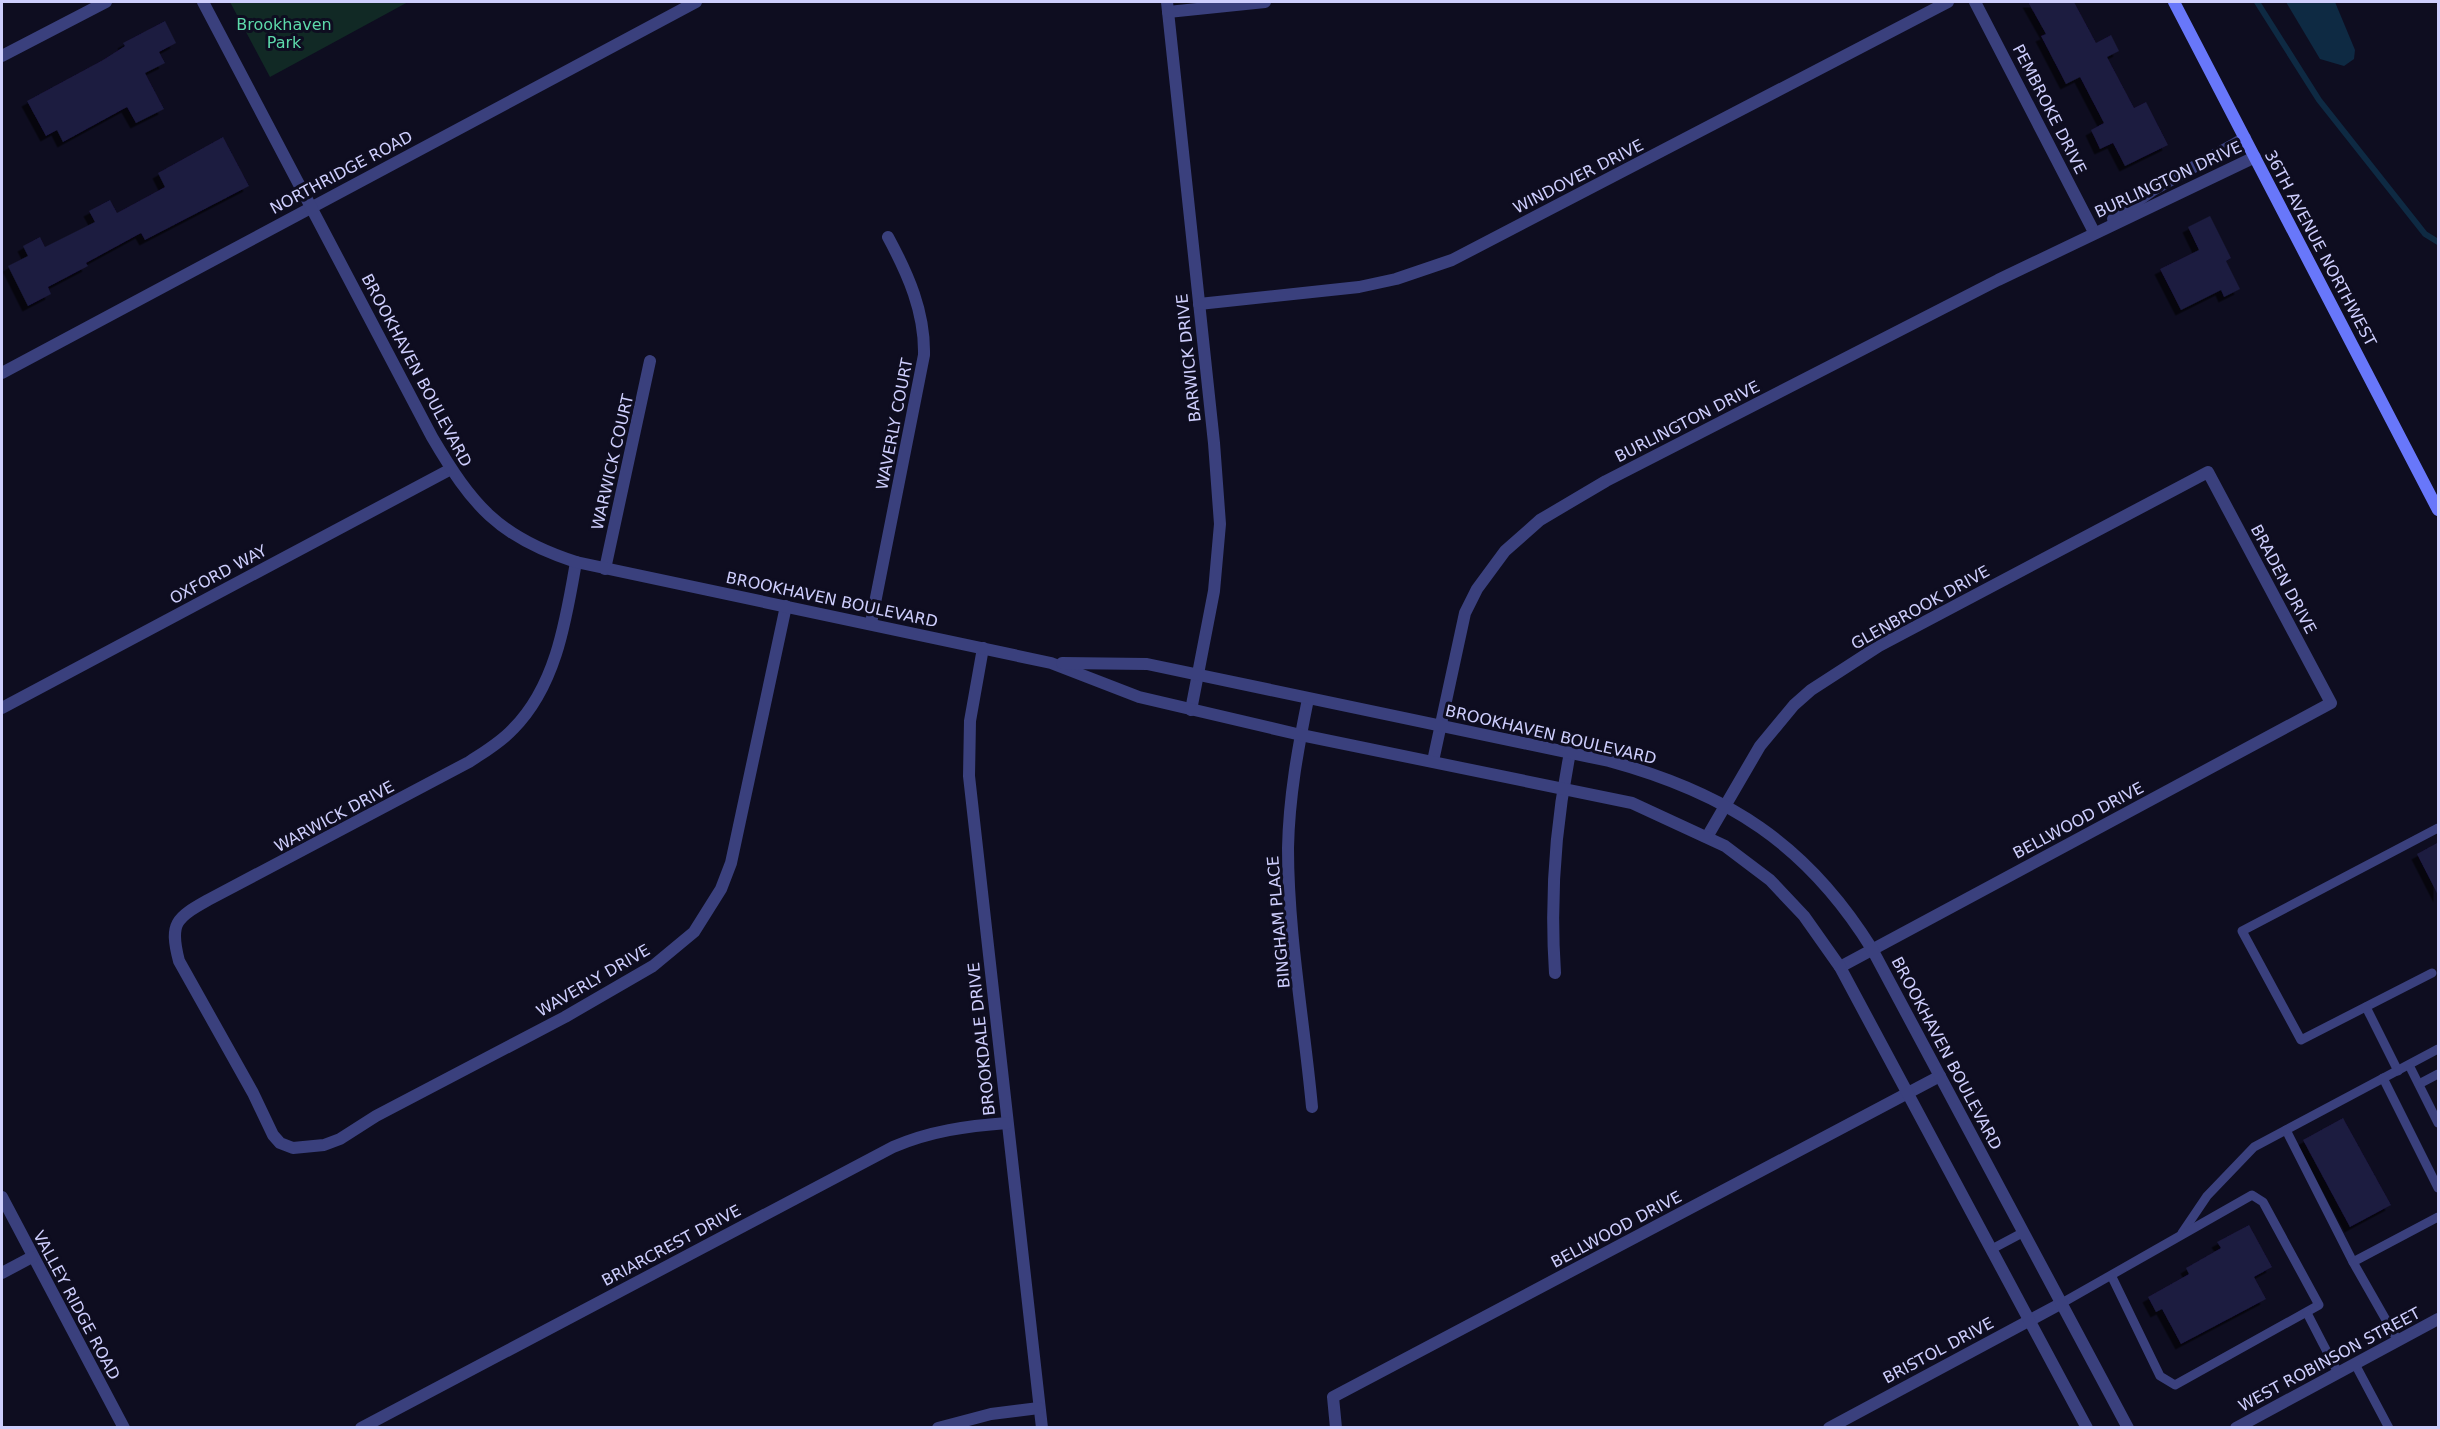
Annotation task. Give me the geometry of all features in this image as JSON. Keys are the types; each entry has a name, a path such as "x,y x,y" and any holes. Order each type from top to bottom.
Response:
{"main road":[{"name":"36TH AVENUE NORTHWEST","path":"2174,2 2439,510"}],"street":[{"path":"2,56 106,2"},
{"name":"BROOKHAVEN BOULEVARD","path":"203,2 451,469 464,489 499,525 544,552 605,569 871,623 1051,663 1139,697 1191,710 1632,803 1725,846 1770,880 1804,916 1840,967 1910,1093 2087,1428"},
{"name":"NORTHRIDGE ROAD","path":"2,373 696,2"},
{"path":"1167,7 1264,2"},
{"name":"WINDOVER DRIVE","path":"1199,304 1359,287 1396,279 1452,260 1948,2"},
{"name":"PEMBROKE DRIVE","path":"1976,2 2094,232"},
{"name":"BARWICK DRIVE","path":"1167,7 1220,524 1217,568 1191,710"},
{"name":"BURLINGTON DRIVE","path":"2094,232 2153,190 2245,138"},
{"name":"BURLINGTON DRIVE","path":"1433,761 1466,613 1477,589 1505,551 1540,520 1616,476 2094,232 2160,204 2255,157"},
{"name":"WAVERLY COURT","path":"871,623 924,355 922,321 906,272 888,237"},
{"name":"WARWICK COURT","path":"605,569 650,362"},
{"name":"OXFORD WAY","path":"2,708 451,469"},
{"name":"BRADEN DRIVE","path":"2208,472 2331,703"},
{"name":"GLENBROOK DRIVE","path":"1707,837 1760,746 1776,725 1802,697 1832,675 1879,646 2208,472"},
{"name":"WARWICK DRIVE","path":"253,1093 179,961 175,945 175,924 181,917 208,900 469,762 514,729 536,698 554,661 576,562"},
{"name":"WAVERLY DRIVE","path":"253,1093 270,1129 280,1143 293,1148 324,1145 630,981 677,948 694,932 712,904 721,889 731,863 786,606"},
{"name":"BROOKDALE DRIVE","path":"983,648 970,721 969,776 1042,1428"},
{"name":"BROOKHAVEN BOULEVARD","path":"1051,663 1147,664 1646,771 1676,781 1725,804 1784,843 1842,905 1872,949 2127,1428"},
{"name":"BINGHAM PLACE","path":"1308,699 1290,806 1289,893 1312,1107"},
{"name":"BELLWOOD DRIVE","path":"1840,967 2331,703"},
{"path":"1555,973 1552,926 1554,863 1570,753"},
{"name":"BELLWOOD DRIVE","path":"1336,1428 1333,1397 1940,1076"},
{"name":"BRIARCREST DRIVE","path":"361,1428 893,1147 918,1136 946,1130 1007,1123"},
{"name":"VALLEY RIDGE ROAD","path":"2,1197 124,1428"},
{"path":"2,1273 32,1257"},
{"name":"BRISTOL DRIVE","path":"1829,1428 2062,1303"},
{"name":"WEST ROBINSON STREET","path":"2236,1428 2439,1319"},
{"path":"938,1428 991,1414 1039,1408"}],"lane":[{"path":"2432,973 2301,1040 2242,931 2439,828"},
{"path":"2366,1007 2398,1071"},
{"path":"2180,1235 2206,1196 2254,1146 2439,1049"},
{"path":"2409,1065 2439,1123"},
{"path":"2419,1084 2439,1074"},
{"path":"2383,1078 2439,1188"},
{"path":"2286,1130 2353,1262 2398,1341"},
{"path":"2062,1303 2180,1235 2252,1195 2262,1202 2319,1305 2175,1385 2160,1376 2111,1275"},
{"path":"2353,1262 2439,1217"},
{"path":"1992,1249 2024,1232"},
{"path":"2307,1313 2338,1373"},
{"path":"2355,1364 2389,1428"}],"green space":[{"name":"Brookhaven Park","path":"230,2 408,2 270,77"}],"water":[{"path":"2286,2 2335,2 2355,50 2354,59 2344,66 2320,59"}],"building":[{"path":"2028,2 2074,2 2096,43 2111,35 2119,51 2107,57 2134,108 2146,102 2168,145 2125,166 2113,143 2100,149 2091,130 2104,123 2080,77 2066,84 2041,36 2046,34"},
{"path":"165,21 176,43 159,52 165,63 145,73 164,109 136,123 127,107 63,142 57,130 46,136 27,101 103,60 125,46 123,43"},
{"path":"223,137 249,186 145,240 141,233 86,263 88,266 48,287 51,294 28,306 8,266 28,256 23,246 40,237 45,247 95,222 89,211 110,200 117,213 165,187 158,173"},
{"path":"2210,216 2231,258 2226,261 2240,289 2224,297 2221,290 2181,310 2160,269 2199,250 2188,227"},
{"path":"2439,842 2439,897 2417,854"},
{"path":"2343,1118 2391,1205 2350,1227 2303,1140"},
{"path":"2249,1225 2272,1267 2254,1277 2266,1299 2181,1344 2162,1309 2156,1312 2148,1297 2189,1274 2186,1268 2221,1248 2217,1242"}],"waterway":[{"path":"2257,2 2319,100 2425,234 2438,242"}]}
